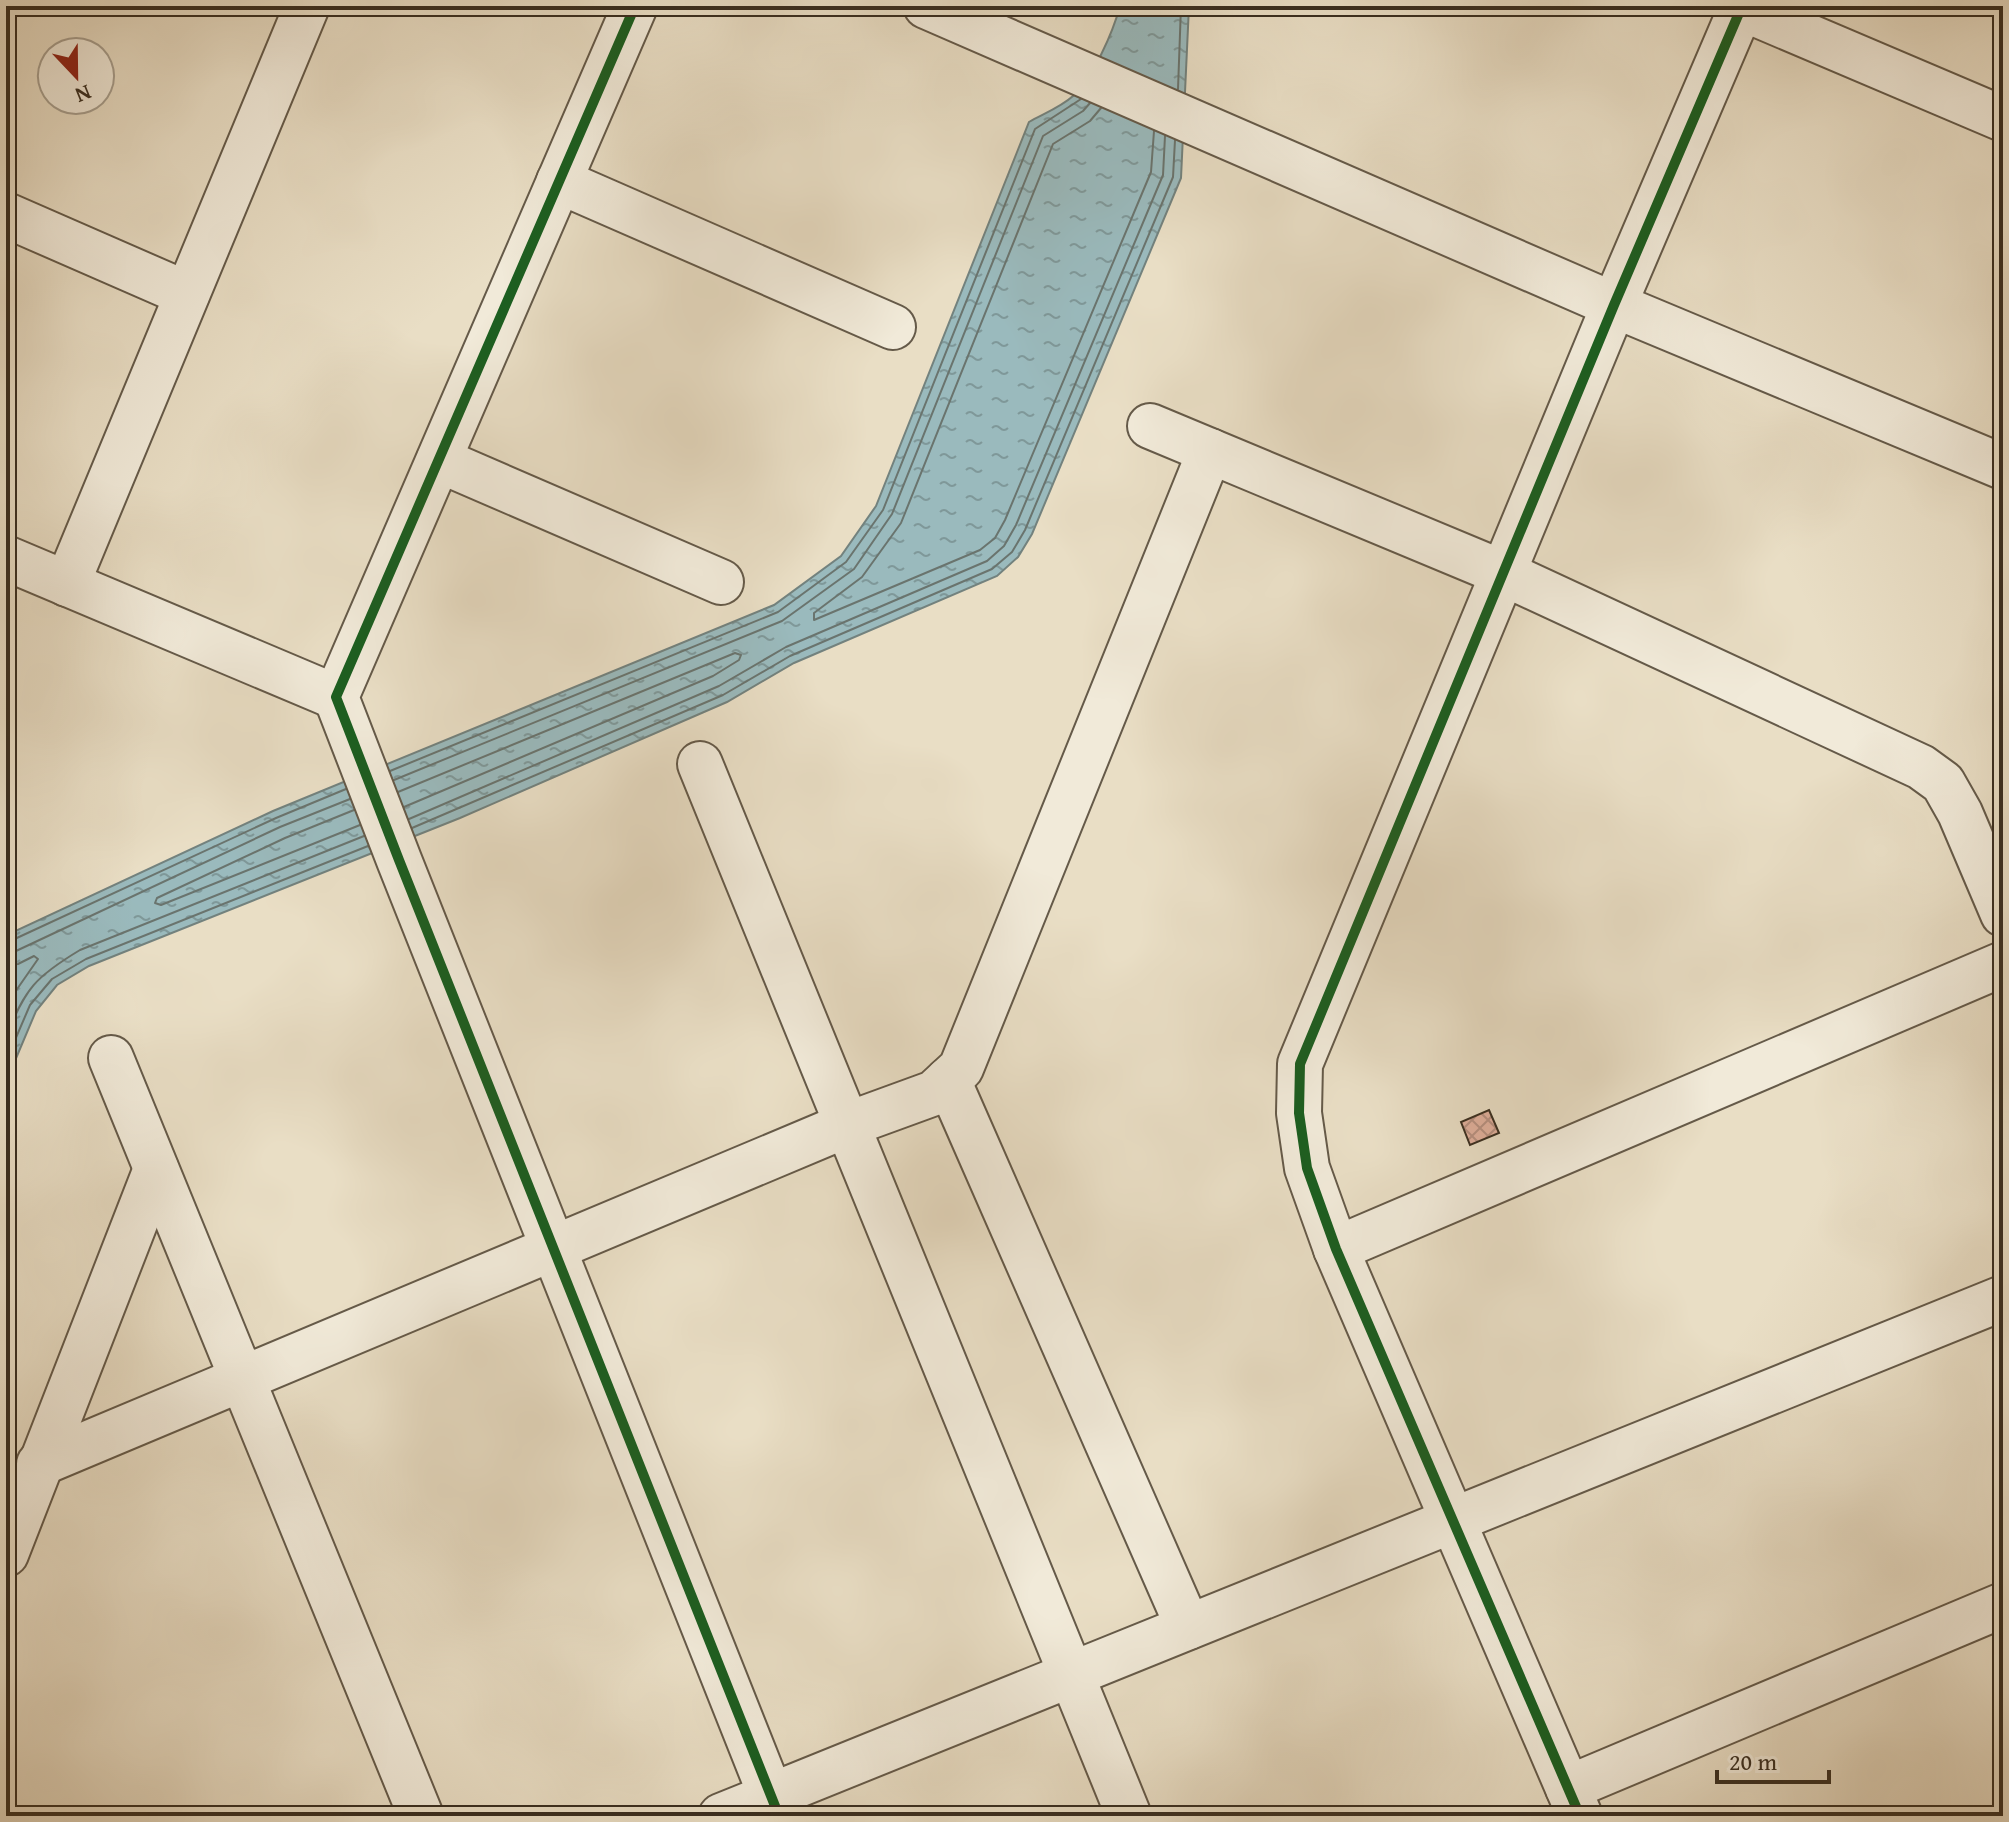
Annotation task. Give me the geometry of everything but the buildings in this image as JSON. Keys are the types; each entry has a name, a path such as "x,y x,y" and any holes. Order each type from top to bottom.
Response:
{"street":[{"path":"67,584 307,6"},
{"path":"635,6 439,460 340,708 775,1806"},
{"path":"926,6 1614,305 2003,467"},
{"path":"2003,119 1740,7 1300,1064 1299,1113 1307,1168 1336,1249 1574,1802 2003,1605"},
{"path":"559,181 893,327"},
{"path":"6,215 187,294"},
{"path":"1150,426 1503,573 1921,767 1943,783 1960,813 2003,914"},
{"path":"39,1464 849,1124 934,1093 961,1068 1210,451"},
{"path":"439,460 721,582"},
{"path":"6,558 340,708"},
{"path":"700,764 1129,1816"},
{"path":"1336,1249 2003,964"},
{"path":"111,1058 421,1816"},
{"path":"948,1080 1188,1627"},
{"path":"6,1554 156,1169"},
{"path":"721,1816 775,1806 1071,1674 2003,1298"}],"water":[{"path":"1120,6 1189,6 1181,178 1032,534 1018,557 997,576 794,663 727,702 460,818 89,966 57,985 36,1011 6,1082 6,938 11,933 273,811 774,605 841,556 876,506 1029,122 1063,104 1088,78 1113,28"}],"cycle path":[{"path":"635,6 336,697 779,1816"},
{"path":"1580,1816 1336,1249 1307,1168 1299,1113 1300,1064 1614,305 1742,6"}]}
